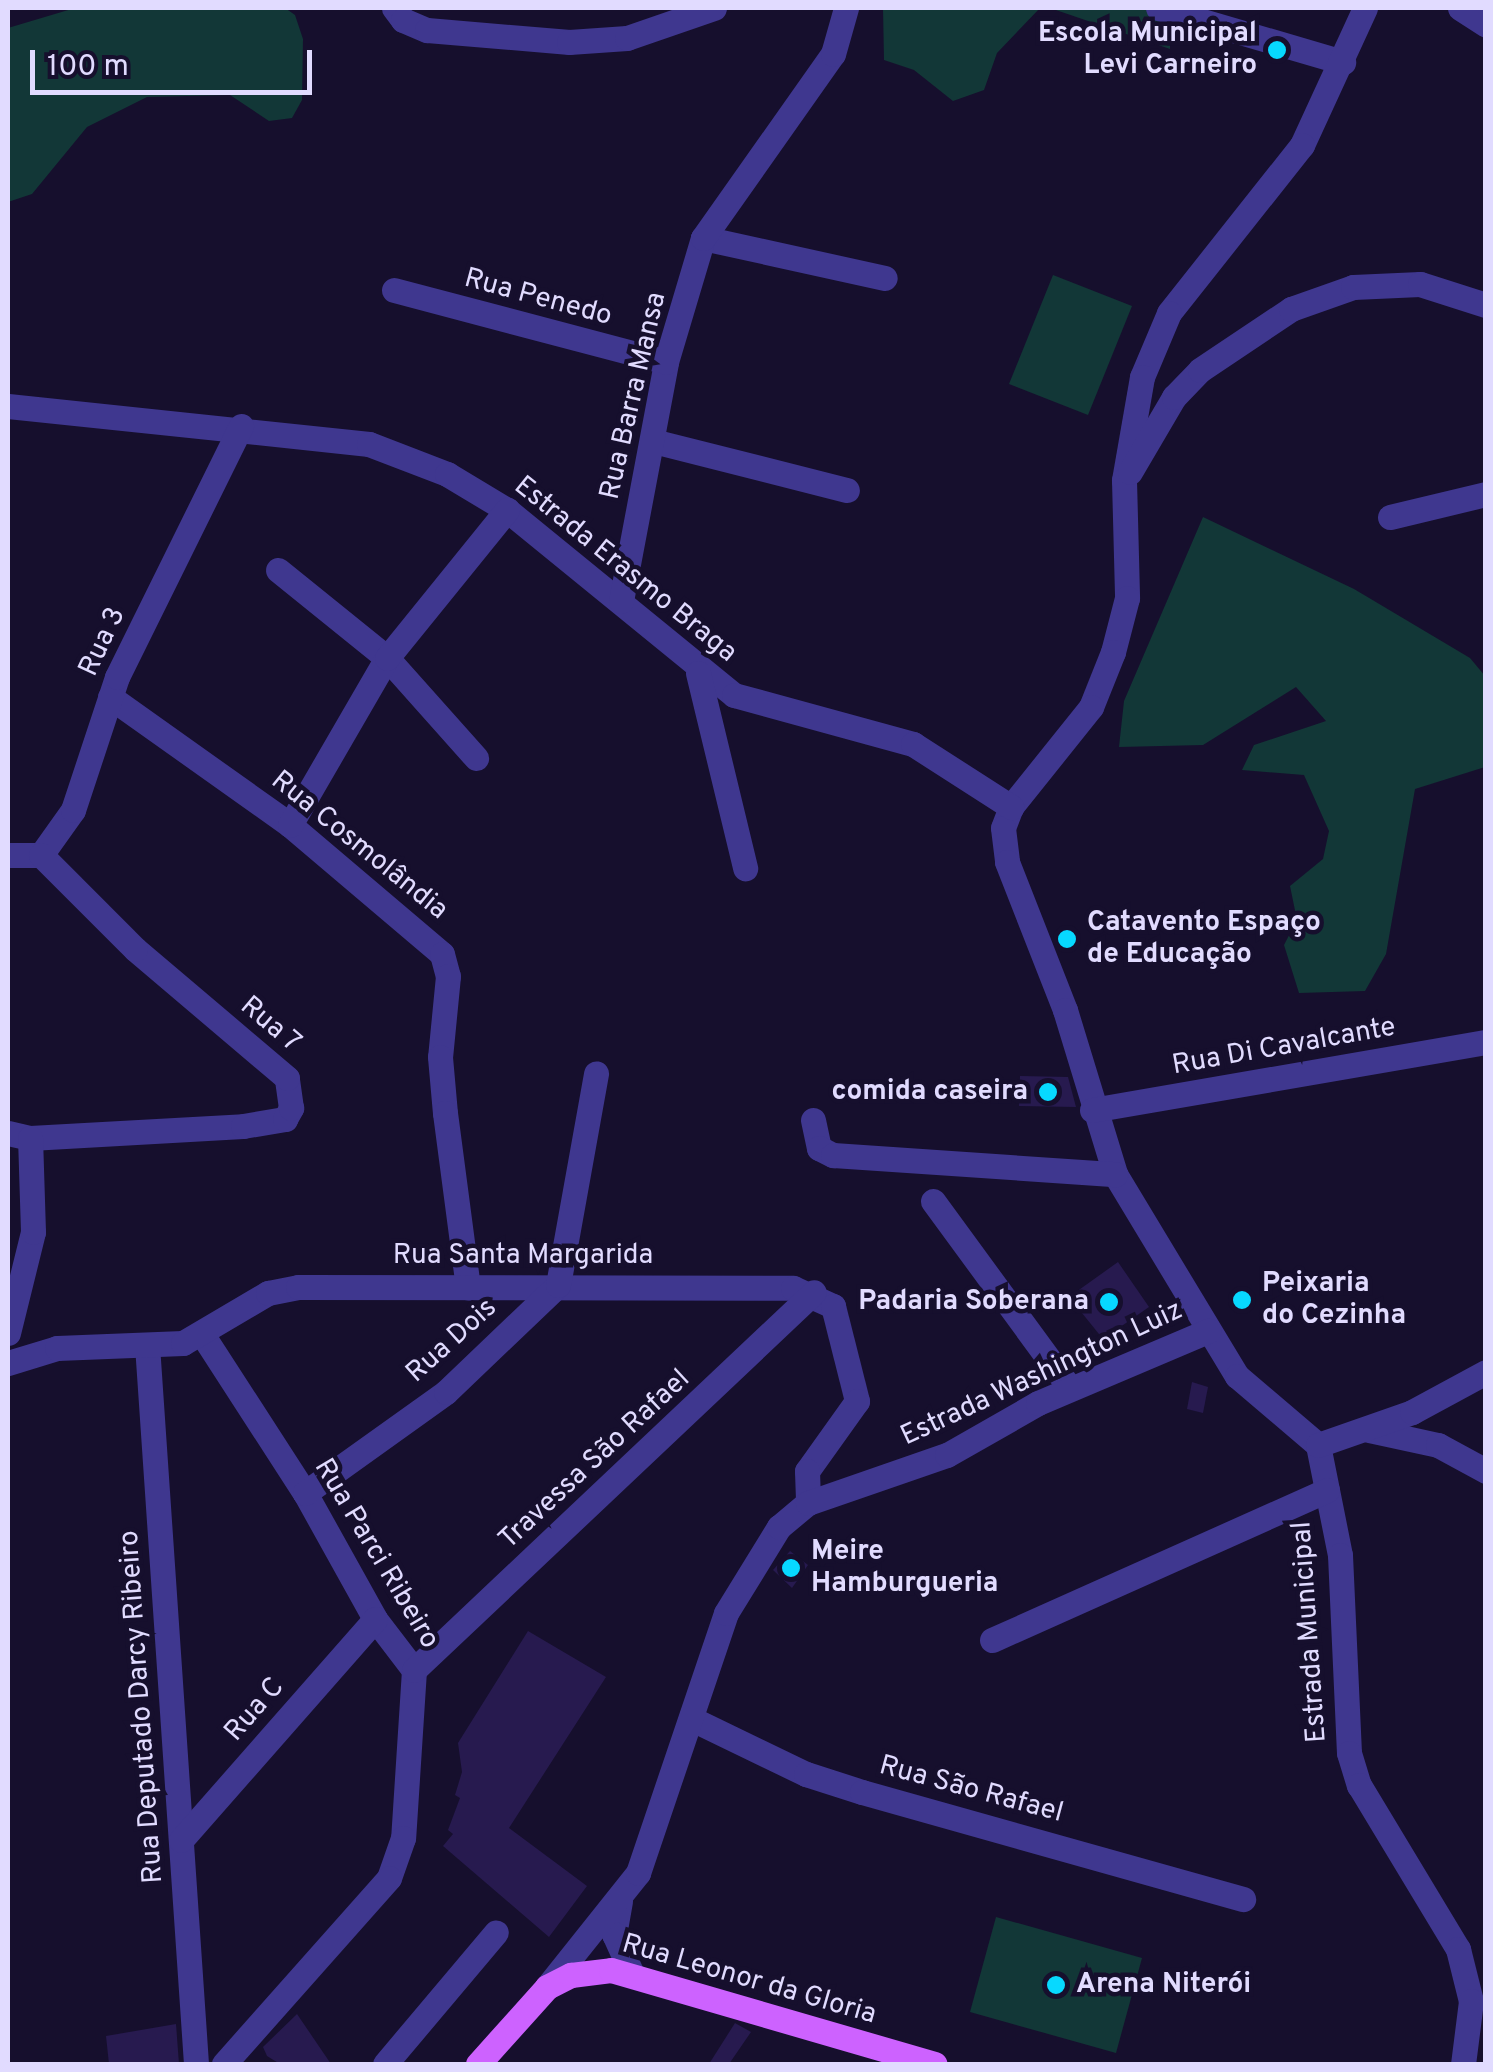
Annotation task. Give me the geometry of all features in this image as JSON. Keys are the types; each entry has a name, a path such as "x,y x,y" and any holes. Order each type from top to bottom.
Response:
{"main road":[{"name":"Rua Leonor da Gloria","path":"548,1987 594,1970 632,1974 935,2064"},
{"name":"Estrada Washington Luiz","path":"478,2064 548,1987"}],"street":[{"path":"394,8 402,20 427,30 569,42 627,38 714,8"},
{"name":"Rua Barra Mansa","path":"622,601 666,362 703,238 832,54 846,8"},
{"path":"1158,8 1343,62"},
{"path":"1365,8 1302,145 1170,313 1142,377 1124,480 1127,598 1113,652 1091,707 1011,807 1003,828 1007,862 1065,1010 1092,1110 1115,1174 1208,1331 1258,1398 1318,1446 1369,1430 1486,1372"},
{"path":"1460,8 1486,24"},
{"path":"703,238 885,278"},
{"path":"1124,480 1174,397 1200,370 1291,309 1354,287 1420,284 1486,306"},
{"name":"Rua Penedo","path":"394,290 666,362"},
{"name":"Estrada Erasmo Braga","path":"8,406 242,426 369,444 447,474 507,510 622,601 698,672 770,708 913,744 1011,807"},
{"name":"Rua 3","path":"41,855 86,786 110,697 242,426"},
{"path":"652,440 848,490"},
{"path":"1390,518 1486,494"},
{"path":"290,826 388,658 507,510"},
{"path":"278,570 388,658 476,758"},
{"path":"698,672 746,868"},
{"name":"Rua Cosmolândia","path":"110,697 290,826 442,954 448,976 440,1057 468,1286"},
{"path":"8,855 41,855"},
{"name":"Rua 7","path":"19,1136 271,1121 285,1118 293,1092 287,1078 134,949 41,855"},
{"name":"Rua Di Cavalcante","path":"1092,1110 1486,1042"},
{"path":"558,1285 596,1073"},
{"path":"812,1120 819,1148 833,1155 1115,1174"},
{"path":"8,1333 32,1232 19,1136"},
{"path":"933,1201 1070,1388"},
{"name":"Rua Santa Margarida","path":"8,1363 57,1348 147,1345 202,1334 268,1294 298,1286 558,1285 814,1292"},
{"name":"Rua Dois","path":"305,1494 446,1392 558,1285"},
{"path":"808,1503 807,1471 857,1401 833,1306 814,1292"},
{"name":"Travessa São Rafael","path":"414,1670 814,1292"},
{"name":"Estrada Washington Luiz","path":"548,1987 622,1897 652,1841 726,1613 752,1562 808,1503 947,1455 1070,1388 1208,1331"},
{"name":"Rua Parci Ribeiro","path":"202,1334 305,1494 375,1620 414,1670 402,1838 389,1878 224,2064"},
{"name":"Rua Deputado Darcy Ribeiro","path":"147,1345 196,2064"},
{"path":"1369,1430 1438,1445 1486,1471"},
{"name":"Estrada Municipal","path":"1318,1446 1340,1554 1349,1753 1359,1784 1458,1949 1472,2000 1473,2051"},
{"path":"992,1640 1327,1490"},
{"name":"Rua C","path":"181,1840 375,1620"},
{"name":"Rua São Rafael","path":"692,1719 843,1786 1243,1899"},
{"name":"Estrada Washington Luiz","path":"622,1897 614,1934 632,1974"},
{"path":"385,2064 496,1932"}],"green space":[{"path":"75,8 285,8 295,15 303,39 302,100 292,118 269,121 230,95 147,97 87,127 32,194 8,202 8,28"},
{"path":"883,8 1040,8 997,53 984,90 953,101 914,70 884,60"},
{"path":"1050,8 1146,8 1170,23 1170,49"},
{"path":"1053,275 1132,306 1088,415 1009,384"},
{"path":"1203,517 1354,589 1470,658 1485,676 1485,767 1415,789 1386,954 1365,991 1299,993 1284,945 1297,920 1290,886 1323,859 1329,831 1304,775 1242,770 1254,745 1326,721 1296,687 1203,745 1119,747 1124,701"},
{"name":"Arena Niterói","path":"996,1917 1142,1958 1116,2053 970,2012"}],"building":[{"name":"comida caseira","path":"1020,1076 1068,1077 1076,1107 1019,1106"},
{"name":"Padaria Soberana","path":"1118,1262 1149,1307 1103,1339 1069,1297"},
{"path":"1192,1382 1208,1387 1203,1413 1187,1409"},
{"name":"Meire Hamburgueria","path":"790,1551 808,1565 792,1588 773,1570"},
{"path":"528,1631 606,1677 509,1828 587,1886 549,1937 443,1846 453,1834 448,1830 460,1798 455,1795 462,1772 458,1743"},
{"path":"297,2014 331,2064 280,2064 267,2056 263,2047"},
{"path":"735,2023 751,2032 729,2064 709,2064"},
{"path":"176,2024 179,2064 109,2064 106,2036"}],"place":[{"name":"Escola Municipal Levi Carneiro","path":"1277,50"},
{"name":"Catavento Espaço de Educação","path":"1067,939"},
{"name":"comida caseira","path":"1048,1092"},
{"name":"Peixaria do Cezinha","path":"1242,1300"},
{"name":"Padaria Soberana","path":"1109,1302"},
{"name":"Meire Hamburgueria","path":"791,1568"},
{"name":"Arena Niterói","path":"1056,1985"}]}
